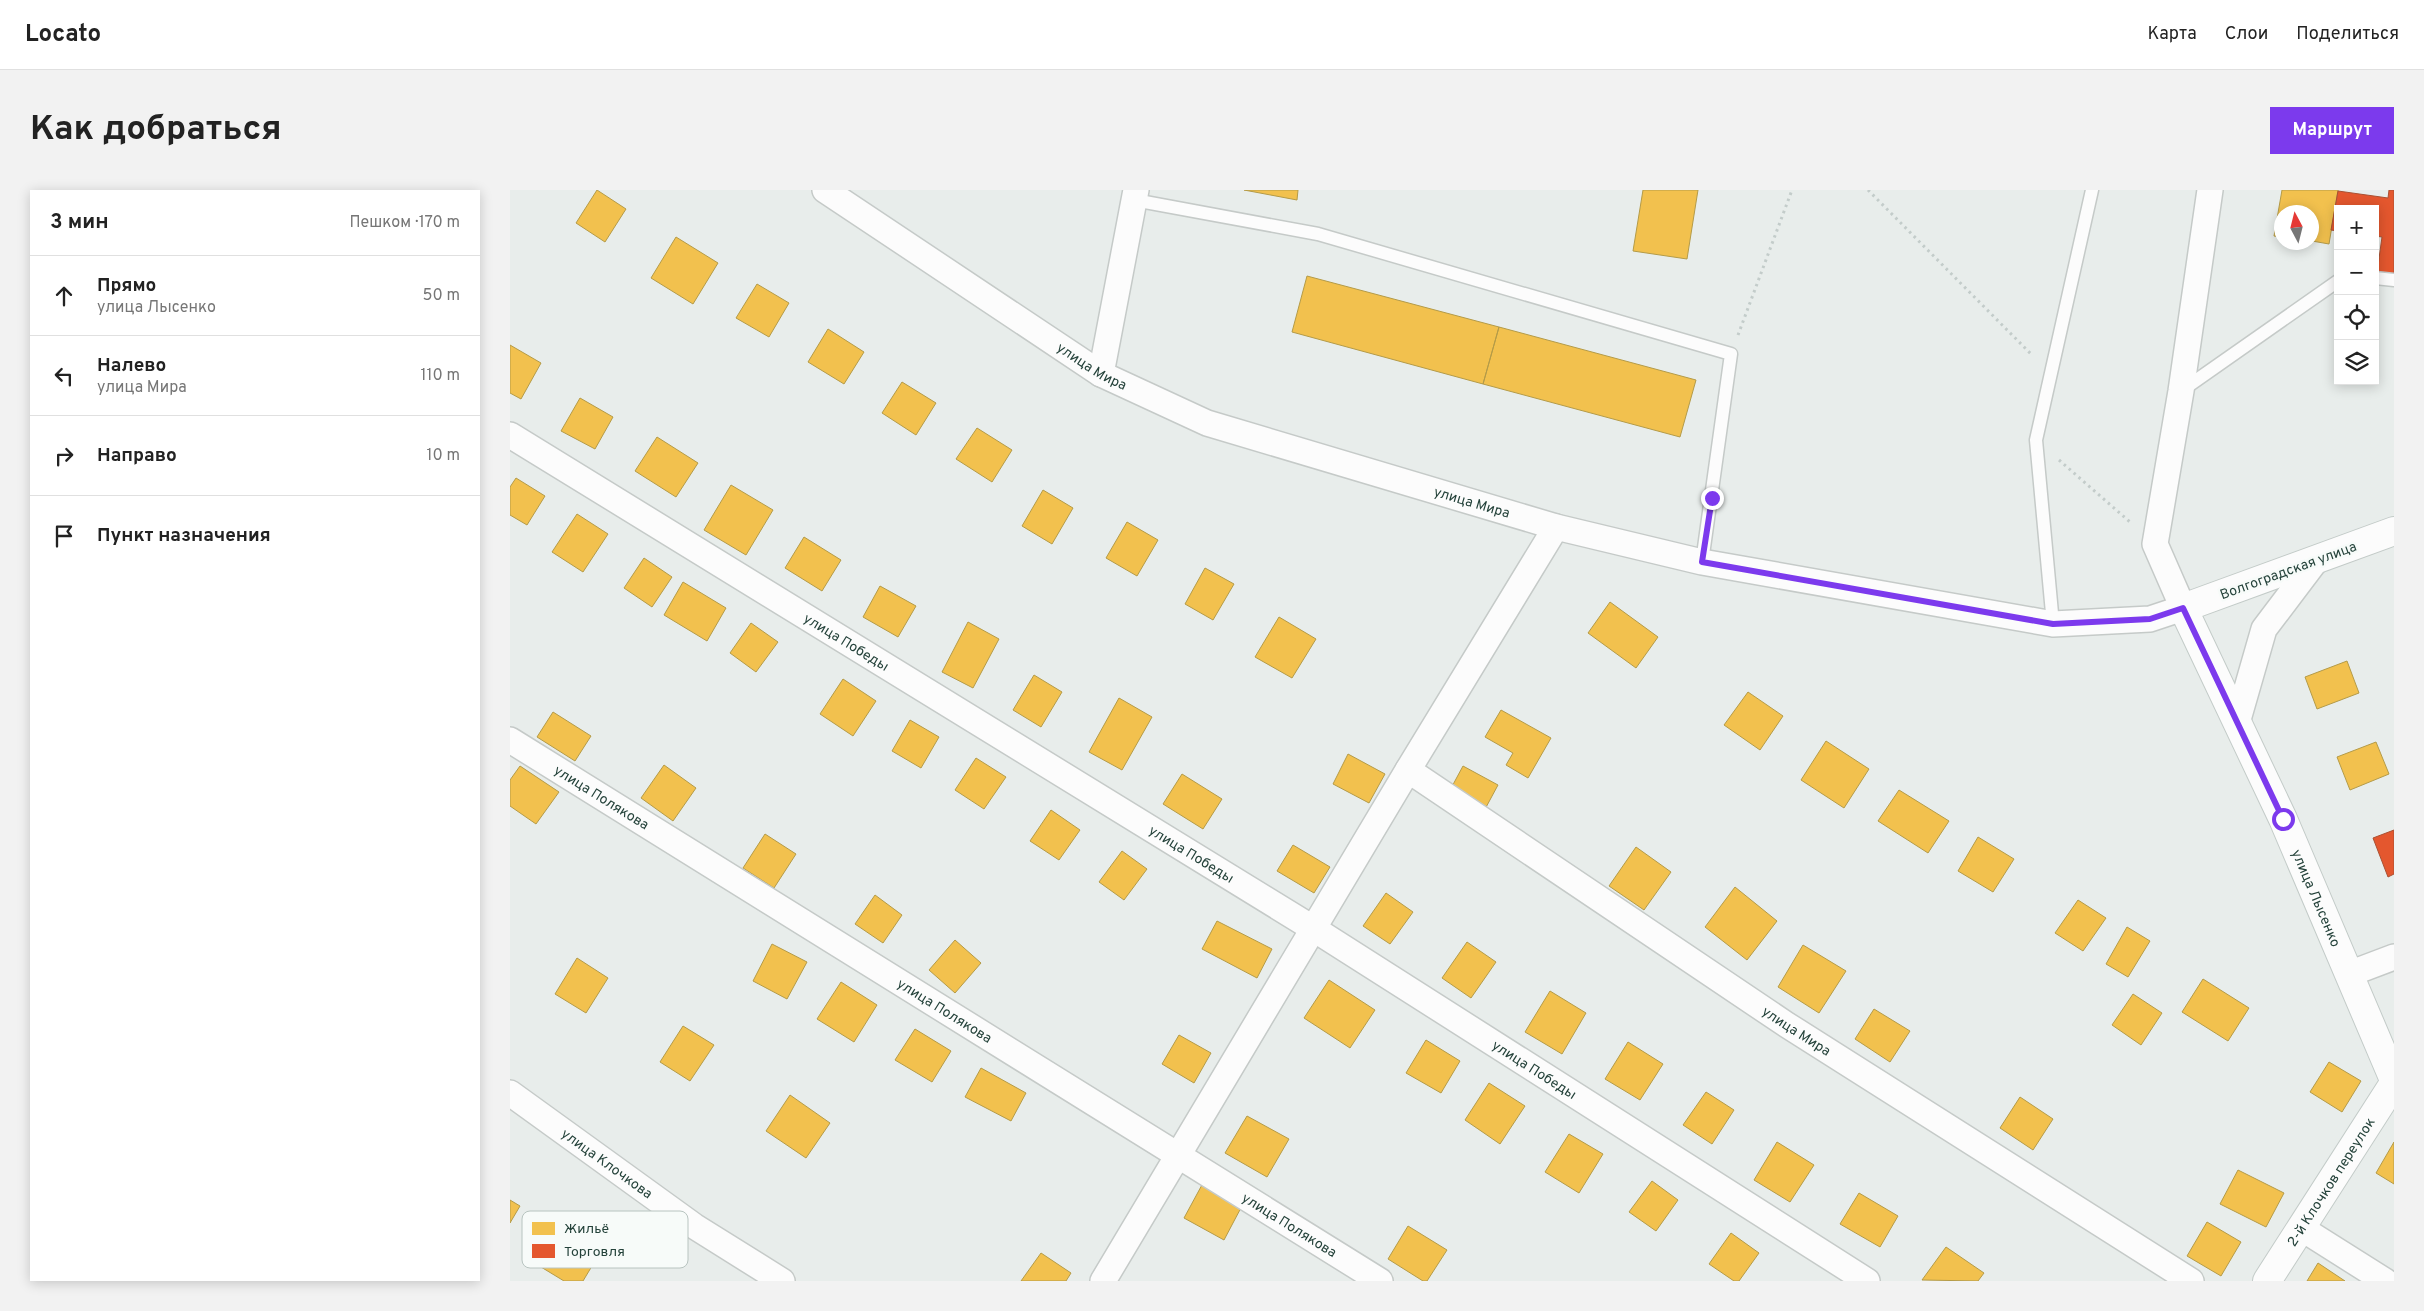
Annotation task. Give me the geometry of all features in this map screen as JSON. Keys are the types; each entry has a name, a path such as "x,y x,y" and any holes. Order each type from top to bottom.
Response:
{"street":[{"name":"улица Мира","path":"825,190 1101,374 1207,423 1556,527 1702,562 2053,624 2150,619 2183,608"},
{"path":"2183,608 2155,544 2181,391 2210,190"},
{"path":"1101,374 1135,195"},
{"name":"улица Победы","path":"510,435 1314,929 1867,1281"},
{"path":"1104,1281 1408,770 1556,527"},
{"name":"Волгоградская улица","path":"2183,608 2394,531"},
{"path":"2237,723 2264,629 2317,559"},
{"name":"улица Лысенко","path":"2183,608 2283,819 2394,1082"},
{"name":"улица Полякова","path":"510,740 1180,1154 1380,1281"},
{"name":"улица Мира","path":"1408,770 1787,1025 2191,1281"},
{"path":"2349,974 2394,957"},
{"name":"2-й Клочков переулок","path":"2267,1281 2394,1082"},
{"name":"улица Клочкова","path":"510,1094 673,1211"},
{"name":"улица Клочкова","path":"688,1222 782,1281"},
{"path":"2302,1228 2384,1281"}],"lane":[{"path":"2053,624 2036,440 2092,190"},
{"path":"1135,195 1318,234 1731,354 1702,562"},
{"path":"2379,278 2394,280"},
{"path":"2181,391 2334,284"}],"path":[{"path":"1731,354 1792,190"},
{"path":"1868,190 2050,374"},
{"path":"2036,440 2155,544"}],"building: Жильё":[{"path":"597,190 626,209 605,242 576,223"},
{"path":"1244,190 1298,190 1297,200"},
{"path":"1643,190 1698,190 1687,259 1633,251"},
{"path":"2282,190 2338,190 2329,244 2319,242 2319,205 2279,205"},
{"path":"676,237 718,263 693,304 651,278"},
{"path":"1307,276 1499,327 1483,384 1292,332"},
{"path":"757,284 789,303 769,337 736,318"},
{"path":"1499,327 1696,380 1680,437 1483,384"},
{"path":"828,329 864,352 844,384 808,362"},
{"path":"510,345 541,363 521,399 510,393"},
{"path":"902,382 936,403 916,435 882,413"},
{"path":"580,398 613,417 595,449 561,431"},
{"path":"977,428 1012,450 992,482 956,459"},
{"path":"657,437 698,463 676,497 635,471"},
{"path":"516,478 545,496 527,525 510,515 510,487"},
{"path":"731,485 773,510 746,555 704,530"},
{"path":"1043,490 1073,508 1052,544 1022,526"},
{"path":"577,514 608,534 583,572 552,552"},
{"path":"1127,522 1158,540 1137,576 1106,558"},
{"path":"804,537 841,560 822,591 785,568"},
{"path":"644,558 672,577 652,607 624,588"},
{"path":"1205,568 1234,584 1213,620 1185,604"},
{"path":"683,582 726,608 707,641 664,615"},
{"path":"880,586 916,606 898,637 863,617"},
{"path":"1610,602 1658,637 1636,668 1588,633"},
{"path":"1279,617 1316,639 1292,678 1255,657"},
{"path":"968,622 999,639 973,688 942,672"},
{"path":"751,623 778,642 756,672 730,653"},
{"path":"2347,661 2359,693 2317,709 2305,677"},
{"path":"1034,675 1062,692 1041,727 1013,710"},
{"path":"843,679 876,701 853,736 820,714"},
{"path":"1748,692 1783,716 1760,750 1724,725"},
{"path":"1119,698 1152,717 1122,770 1089,752"},
{"path":"1501,710 1551,738 1528,778 1506,765 1513,753 1485,737"},
{"path":"553,712 591,736 575,761 537,737"},
{"path":"910,720 939,737 921,768 892,751"},
{"path":"1826,741 1869,769 1844,808 1801,780"},
{"path":"2376,742 2389,774 2350,790 2337,757"},
{"path":"1348,754 1385,774 1369,803 1333,784"},
{"path":"976,758 1006,777 984,809 955,790"},
{"path":"664,765 696,788 673,821 641,798"},
{"path":"520,766 559,792 536,824 510,806 510,780"},
{"path":"1463,766 1498,785 1484,811 1449,792"},
{"path":"1182,774 1222,799 1203,829 1163,804"},
{"path":"1899,790 1949,821 1928,853 1878,821"},
{"path":"1051,810 1080,830 1059,860 1030,841"},
{"path":"765,834 796,854 774,888 743,868"},
{"path":"1978,837 2014,859 1993,892 1958,871"},
{"path":"1293,845 1330,867 1314,893 1277,871"},
{"path":"1636,847 1671,872 1644,910 1609,886"},
{"path":"1122,851 1147,869 1124,900 1099,882"},
{"path":"1735,887 1777,921 1747,960 1705,927"},
{"path":"1386,893 1413,912 1390,944 1363,926"},
{"path":"875,895 902,915 883,943 855,924"},
{"path":"2078,900 2106,918 2083,951 2055,933"},
{"path":"1217,921 1272,949 1257,978 1202,949"},
{"path":"2127,927 2150,941 2128,977 2106,964"},
{"path":"955,940 981,963 955,993 929,970"},
{"path":"1467,942 1496,962 1471,998 1442,978"},
{"path":"772,944 807,962 787,999 753,981"},
{"path":"1803,945 1846,971 1819,1013 1778,987"},
{"path":"577,958 608,978 586,1013 555,994"},
{"path":"2203,979 2249,1008 2228,1041 2182,1012"},
{"path":"1329,980 1375,1010 1350,1048 1304,1018"},
{"path":"841,982 877,1005 854,1042 817,1019"},
{"path":"1550,991 1586,1013 1562,1054 1525,1032"},
{"path":"2133,994 2162,1013 2141,1045 2112,1025"},
{"path":"1874,1009 1910,1031 1890,1062 1855,1039"},
{"path":"683,1026 714,1045 690,1081 660,1062"},
{"path":"915,1029 951,1051 932,1082 895,1060"},
{"path":"1179,1035 1211,1053 1194,1083 1162,1064"},
{"path":"1426,1040 1460,1061 1441,1093 1406,1073"},
{"path":"1628,1042 1663,1064 1640,1100 1605,1079"},
{"path":"2329,1062 2361,1081 2342,1112 2310,1092"},
{"path":"981,1068 1026,1093 1011,1121 965,1097"},
{"path":"1489,1083 1525,1106 1500,1144 1465,1120"},
{"path":"1706,1092 1734,1110 1712,1144 1683,1125"},
{"path":"790,1095 830,1123 806,1158 766,1131"},
{"path":"2020,1097 2053,1119 2033,1150 2000,1128"},
{"path":"1247,1116 1289,1139 1267,1177 1225,1153"},
{"path":"1569,1134 1603,1154 1579,1193 1545,1172"},
{"path":"1777,1142 1814,1165 1790,1202 1754,1180"},
{"path":"2394,1142 2394,1184 2376,1173"},
{"path":"2238,1170 2284,1193 2266,1227 2220,1204"},
{"path":"1652,1181 1678,1200 1656,1231 1629,1212"},
{"path":"1203,1183 1243,1204 1224,1240 1184,1218"},
{"path":"1859,1193 1898,1216 1880,1247 1840,1224"},
{"path":"510,1200 520,1206 510,1223"},
{"path":"2207,1222 2241,1242 2221,1276 2187,1256"},
{"path":"1408,1226 1447,1250 1427,1281 1423,1281 1388,1259"},
{"path":"1731,1233 1759,1253 1739,1281 1734,1281 1709,1264"},
{"path":"1946,1247 1984,1273 1978,1281 1922,1280"},
{"path":"1041,1253 1071,1273 1066,1281 1021,1281"},
{"path":"2318,1263 2345,1281 2307,1281"},
{"path":"543,1268 591,1268 583,1281 564,1281"}],"building: Торговля":[{"path":"2389,190 2394,190 2394,276 2379,273 2382,237 2379,237 2379,205 2335,205 2338,191 2388,198"},
{"path":"2334,213 2334,230 2331,230"},
{"path":"2394,830 2394,874 2388,877 2373,838"}],"route":[{"path":"1712,498 1702,562 2053,624 2150,619 2183,608 2283,819"}]}
